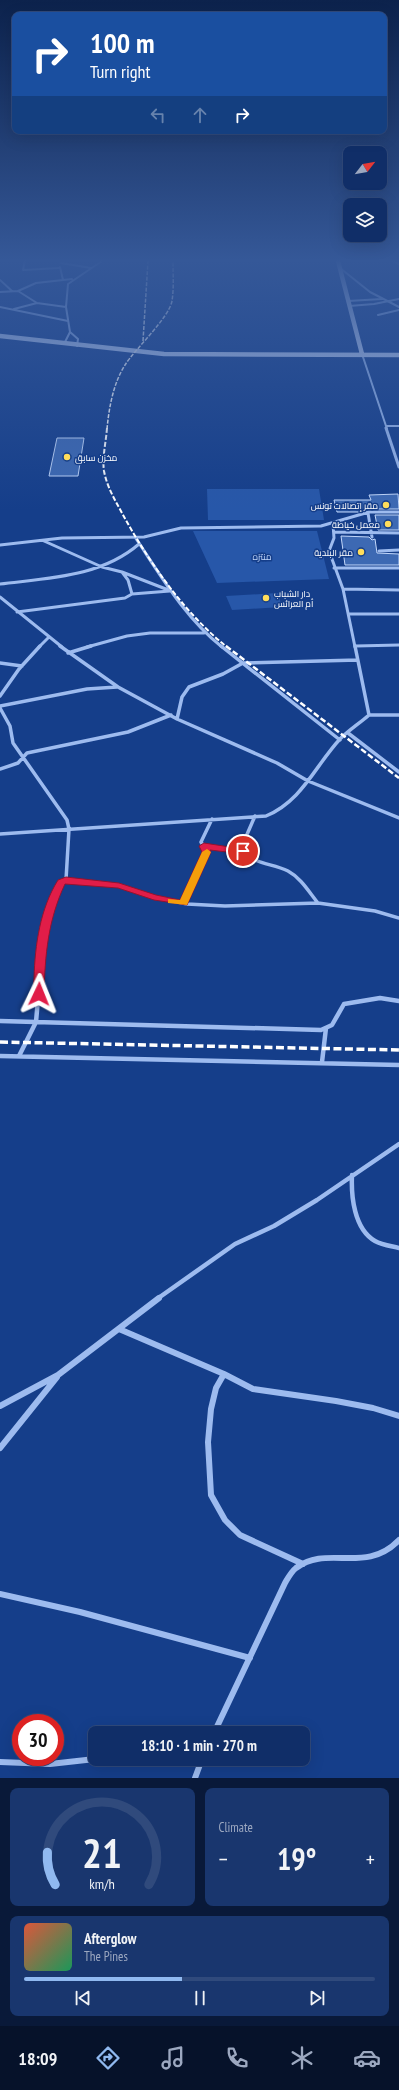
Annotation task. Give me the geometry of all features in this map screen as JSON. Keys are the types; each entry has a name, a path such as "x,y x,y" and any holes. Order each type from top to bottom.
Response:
{"main road":[{"path":"65,344 130,351 191,355 399,354"},
{"path":"359,344 362,354"}],"street":[{"path":"362,354 399,465"},
{"path":"387,426 399,426"},
{"path":"0,545 62,538 135,537 154,535 181,528 314,527 333,524 368,513 399,512"},
{"path":"368,513 372,537"},
{"path":"333,524 334,538 329,551 334,568 339,574 344,589 369,715"},
{"path":"334,532 399,533"},
{"path":"135,537 172,591 204,633 340,740"},
{"path":"42,540 102,567 122,572 172,591"},
{"path":"0,584 102,567 124,556 139,544"},
{"path":"378,550 399,550"},
{"path":"334,568 399,568"},
{"path":"122,572 128,580 132,594"},
{"path":"344,589 399,590"},
{"path":"17,612 125,598 132,594 172,591"},
{"path":"0,597 48,638 118,687 177,719 244,746 308,781 399,818"},
{"path":"0,603 5,602"},
{"path":"350,614 399,614"},
{"path":"68,653 127,636 142,634 204,633"},
{"path":"0,696 22,666 48,638"},
{"path":"356,646 399,645"},
{"path":"177,719 181,697 189,687 232,670 243,663 257,664 358,660"},
{"path":"0,663 22,666"},
{"path":"66,880 69,829 67,820 13,743 10,726 0,707 87,690 118,687"},
{"path":"0,769 18,763 22,756 27,753 128,732 171,715"},
{"path":"0,834 274,814 286,806 340,740 369,715 399,715"},
{"path":"348,733 399,772"},
{"path":"243,851 242,846 255,816"},
{"path":"183,903 207,852 201,842 212,819"},
{"path":"204,846 243,851 255,861 285,870 293,875 318,903"},
{"path":"19,1056 36,1022 40,958 44,928 59,884 66,880 119,886 154,897 183,903 225,906 318,903 375,911 398,917 399,911"},
{"path":"0,1021 321,1030 332,1025 344,1004 358,1000 399,1000"},
{"path":"322,1062 326,1028"},
{"path":"0,1056 322,1062 399,1065"},
{"path":"0,1406 58,1375 235,1244 274,1226 399,1144"},
{"path":"352,1175 351,1188 354,1203 368,1236 378,1243 399,1248"},
{"path":"119,1329 224,1374 253,1389 373,1408 399,1416"},
{"path":"224,1374 216,1388 211,1409 208,1442 211,1495 225,1520 240,1535 303,1564"},
{"path":"0,1448 58,1375"},
{"path":"217,1726 285,1583 295,1569 309,1561 326,1558 354,1559 378,1555 396,1545 399,1540"},
{"path":"0,1594 74,1610 250,1658"},
{"path":"0,1762 50,1764 88,1760"},
{"path":"195,1778 199,1766"}],"green space":[{"path":"207,489 319,489 324,520 208,520"},
{"name":"منتزه","path":"193,531 317,531 329,579 217,583"},
{"path":"278,593 282,607 232,610 226,596"}],"building":[{"name":"مخزن سابق","path":"57,438 84,438 78,476 49,476"},
{"path":"398,494 399,509 369,509 358,512 337,512 334,500 371,500 369,495"},
{"name":"معمل خياطة","path":"375,515 399,515 399,530 378,530"},
{"name":"مقر البلدية","path":"341,536 369,537 372,540 375,539 377,553 399,554 399,565 345,565"}],"railway":[{"path":"107,429 112,396 117,380 125,365 142,344"},
{"path":"107,428 104,455 105,477 122,513 143,550 168,586 211,634 227,647"},
{"path":"226,646 399,778"},
{"path":"0,1042 399,1050"}],"slow traffic":[{"path":"171,901 183,903 207,852"}],"place":[{"name":"مخزن سابق","path":"67,457"},
{"name":"مقر إتصالات تونس","path":"386,505"},
{"name":"معمل خياطة","path":"388,524"},
{"name":"مقر البلدية","path":"361,552"},
{"name":"دار الشباب أم العرائس","path":"266,598"}],"route":[{"path":"39,994 40,958 44,928 50,905 61,882 66,880 128,887 141,894 183,903 207,852 204,846 243,851"}]}
